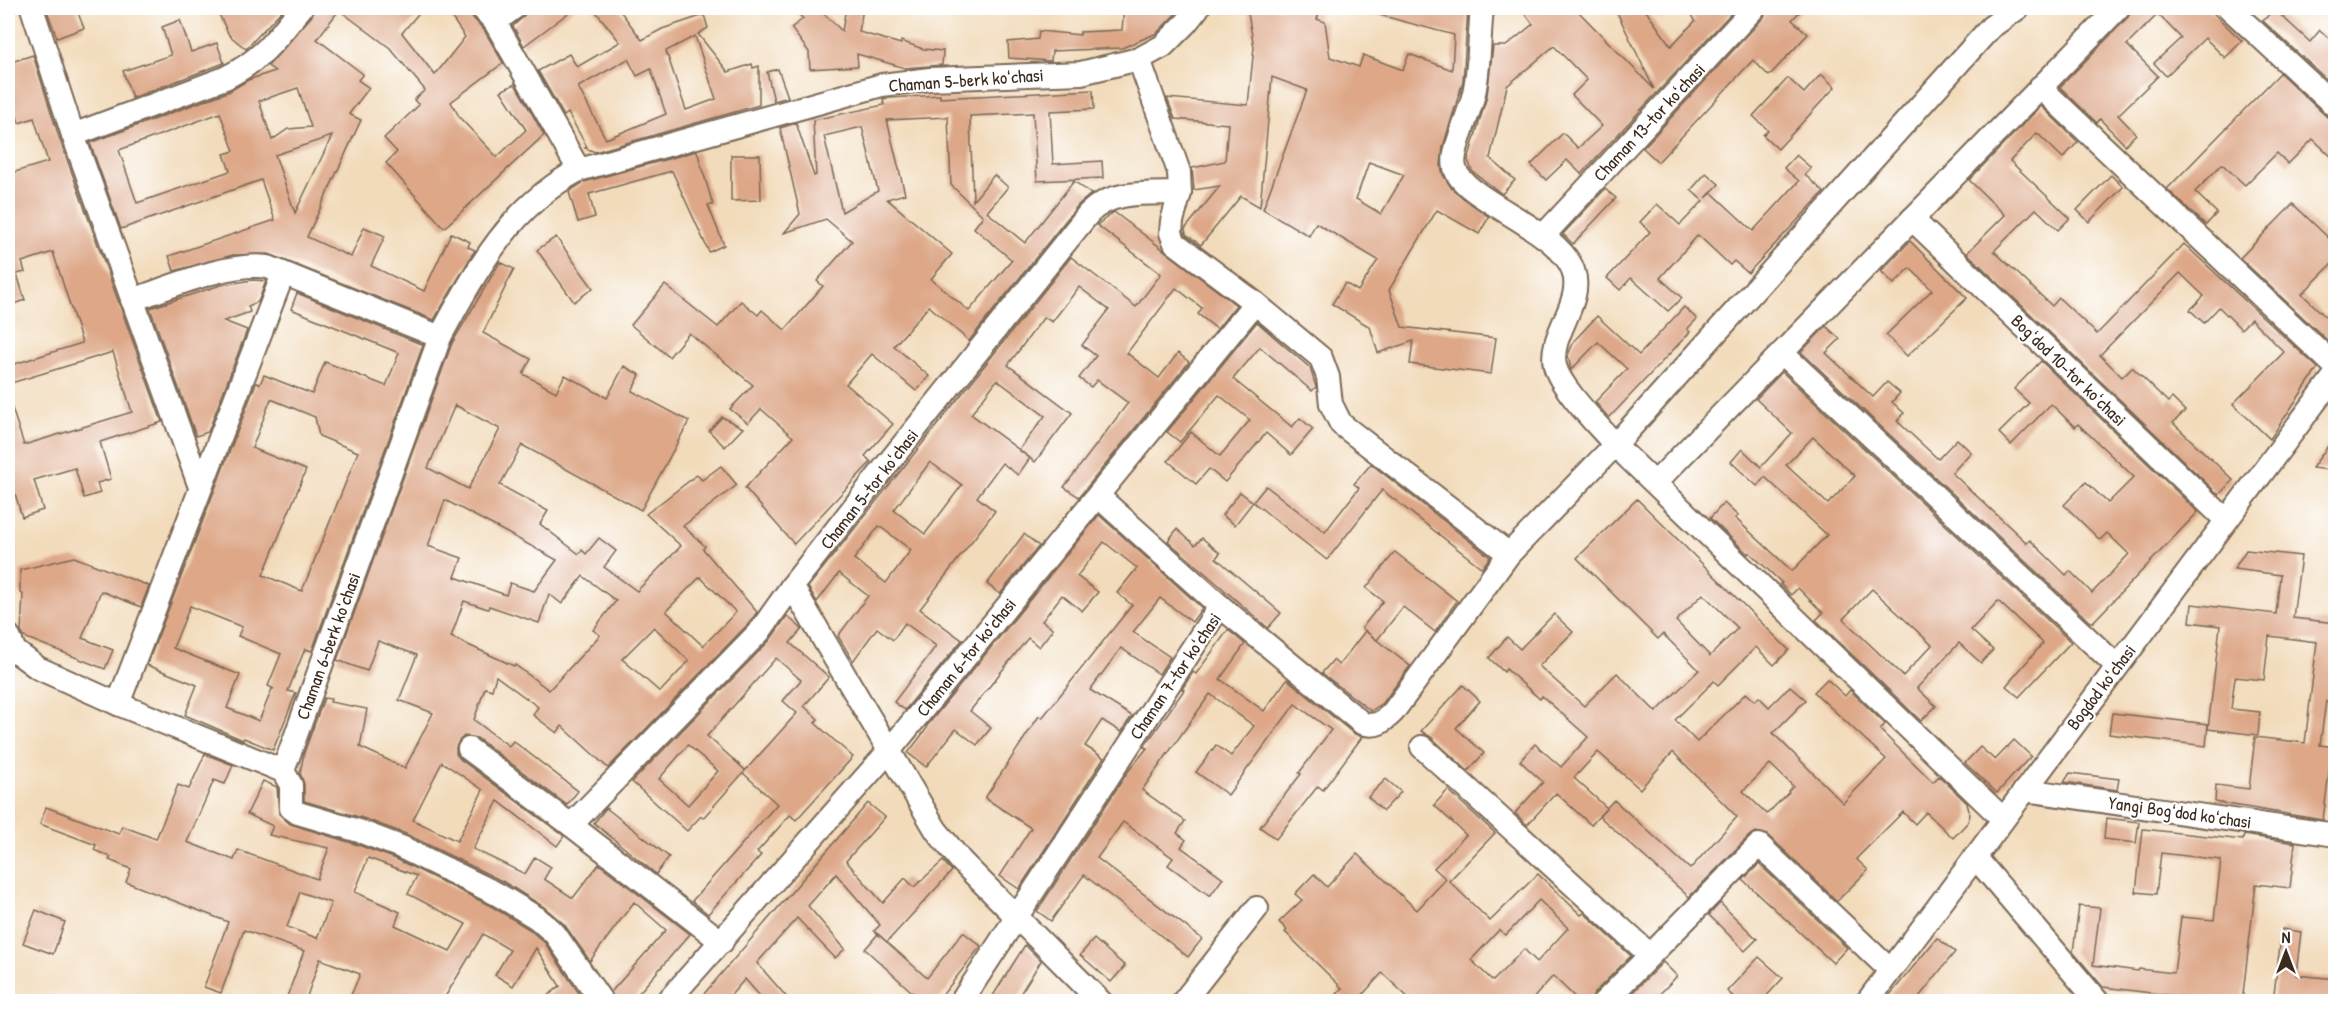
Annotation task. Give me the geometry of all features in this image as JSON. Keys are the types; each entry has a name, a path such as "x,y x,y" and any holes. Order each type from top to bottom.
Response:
{"street":[{"path":"32,8 74,135 200,487"},
{"path":"74,135 247,68 266,52 301,8"},
{"path":"514,8 489,15 579,170"},
{"name":"Chaman 5-berk koʻchasi","path":"579,170 882,85 930,80 1081,73 1139,59 1163,46 1186,23 1197,8"},
{"path":"1482,8 1474,92 1454,155 1455,168 1460,178 1543,236 1571,263 1576,281 1575,289 1554,351 1556,366 1565,386 1615,445 2003,819"},
{"name":"Chaman 13-tor koʻchasi","path":"1543,236 1754,8"},
{"path":"1139,59 1179,172 1180,193 1172,220 1171,233 1175,243 1255,303 1321,358 1328,377 1331,404 1341,424 1509,554 1615,445 1991,27 2018,8"},
{"path":"1655,483 2118,8"},
{"path":"2229,8 2336,107"},
{"path":"2040,87 2336,367"},
{"name":"Chaman 6-berk koʻchasi","path":"283,771 440,337 492,246 520,214 549,188 579,170"},
{"name":"Chaman 5-tor koʻchasi","path":"571,825 760,631 792,586 1089,213 1098,204 1111,197 1180,193"},
{"name":"Bogʻdod 10-tor koʻchasi","path":"1912,219 2226,520"},
{"path":"132,300 220,271 243,266 268,267 440,337"},
{"path":"118,704 283,274"},
{"name":"Chaman 6-tor koʻchasi","path":"667,1002 888,752 1255,303"},
{"path":"1782,353 2117,666"},
{"name":"Bogdod koʻchasi","path":"1867,1002 2336,374"},
{"path":"1098,496 1220,606"},
{"name":"Chaman 7-tor koʻchasi","path":"961,1002 1220,606 1362,723 1370,726 1381,723 1393,712 1509,554"},
{"path":"792,586 936,830 961,861 1101,1002"},
{"path":"8,635 11,646 21,658 38,668 118,704 283,771 291,785 291,808 297,813 359,831 401,847 488,890 537,918 555,934 602,1002"},
{"path":"1422,747 1650,955"},
{"path":"469,750 571,825 722,942"},
{"name":"Yangi Bogʻdod koʻchasi","path":"2025,790 2336,835"},
{"path":"1604,1002 1759,845 1890,970"},
{"path":"1975,857 2098,1002"},
{"path":"1183,1002 1257,908"}],"building":[{"path":"46,8 76,8 84,28 57,38"},
{"path":"216,8 284,8 246,49 229,35"},
{"path":"314,8 423,8 402,33 435,75 465,37 445,8 464,8 484,30 503,63 451,102 460,118 497,157 526,130 501,91 515,84 544,135 444,228 386,163 397,152 384,138 419,105 414,100 425,90 390,48 339,10 317,39 363,74 358,80 369,88 349,114 361,120 307,237 351,257 364,227 385,236 371,266 424,291 451,233 470,242 468,247 475,250 434,320 269,254 233,255 174,271 169,256 275,220 261,180 121,229 90,143 230,91 248,80 275,71 268,66 312,16","holes":["298,88 311,127 288,129 272,140 259,101","220,113 234,151 224,154 230,171 137,203 119,150","332,136 295,213 275,155"]},
{"path":"529,8 575,8 524,46 513,26"},
{"path":"593,8 618,8 642,40 662,29 704,15 708,28 698,34 728,72 752,64 753,68 759,66 759,105 595,152 585,148 587,147 568,113 564,116 538,71 569,54 577,67 620,42","holes":["695,36 716,99 686,110 666,51","628,59 637,76 651,69 666,114 606,139 578,87"]},
{"path":"793,8 818,8 842,31 846,8 863,8 859,32 901,44 901,41 923,49 943,51 942,65 905,68 857,54 858,66 810,69 809,52 791,28 803,19"},
{"path":"1124,8 1181,8 1157,33 1122,48 1052,51 1051,61 1009,58 1008,42 1038,39 1039,31 1080,35 1080,32 1122,30"},
{"path":"1247,8 1321,8 1317,19 1325,22 1330,57 1359,67 1363,55 1403,70 1409,54 1452,70 1454,35 1372,13 1373,8 1468,8 1463,81 1443,147 1441,166 1443,175 1452,189 1489,217 1479,234 1437,210 1389,290 1402,327 1496,338 1491,374 1410,364 1413,341 1378,353 1370,327 1332,304 1345,283 1358,291 1378,260 1316,223 1309,236 1263,209 1307,90 1272,77 1260,207 1241,196 1201,245 1186,234 1185,229 1220,186 1194,190 1192,168 1225,161 1228,124 1175,119 1167,98 1248,105 1254,47","holes":["1369,162 1404,175 1381,214 1356,199"]},
{"path":"1521,8 1575,8 1654,89 1615,8 1644,8 1671,46 1695,21 1689,8 1736,8 1581,174 1567,160 1546,180 1531,165 1563,133 1578,148 1602,126 1572,95 1587,80 1554,46 1507,86 1490,158 1515,180 1502,194 1472,171 1468,160 1487,96 1493,46 1506,46 1533,24"},
{"path":"1767,8 1803,8 1792,20 1808,34 1769,76 1753,60 1658,162 1643,148 1764,17"},
{"path":"2134,8 2208,8 2242,41 2225,58 2205,38 2166,76 2154,63 2181,38 2158,14 2127,45 2158,76 2118,115 2136,134 2125,145 2100,119 2097,123 2060,87"},
{"path":"2274,9 2310,42 2320,30 2336,45 2336,88 2263,21"},
{"path":"180,20 191,52 217,43 224,63 132,98 123,71 171,55 162,27"},
{"path":"33,55 60,140 162,422 100,442 111,479 97,483 100,493 84,498 75,468 34,480 43,510 22,517 8,470 8,406 11,405 24,445 132,412 113,352 8,384 8,366 82,343 53,252 22,262 25,272 17,274 25,300 8,306 8,174 48,162 34,118 19,123 8,85 8,63"},
{"path":"778,69 788,97 774,101 767,72"},
{"path":"2280,73 2327,117 2336,120 2336,161 2313,139 2288,164 2277,153 2245,185 2222,164 2195,192 2217,213 2206,225 2167,189"},
{"path":"1821,74 1835,87 1778,149 1763,135 1768,130 1753,116 1788,78 1804,93"},
{"path":"1093,90 1094,109 1050,111 1053,164 1102,161 1103,178 1037,181 1033,113 970,116 973,201 994,175 1008,187 987,212 1025,243 1074,181 1091,194 1078,205 969,341 929,306 894,346 929,376 916,391 872,354 846,384 893,424 865,456 871,462 794,544 745,488 793,437 761,409 748,423 730,409 753,385 689,333 669,357 631,325 665,285 718,327 741,301 758,315 762,310 785,330 823,286 817,281 852,241 826,219 784,233 800,214 780,128 796,123 814,176 816,175 813,120 884,105 883,99 940,95 940,98","holes":["948,117 951,185 983,216 974,228 1012,260 969,311 931,279 952,254 887,199 905,194 887,120","862,127 878,191 842,212 824,136"]},
{"path":"2041,106 2078,142 2063,158 2037,133 2010,161 2070,218 2058,230 2036,209 1994,251 2052,306 2059,298 2097,334 2184,244 2318,368 2270,439 2233,404 2284,352 2251,319 2241,329 2219,307 2204,323 2190,310 2204,296 2180,273 2100,355 2122,377 2132,367 2168,402 2172,398 2185,411 2173,423 2233,480 2219,495 1967,253 2005,215 1969,180"},
{"path":"697,151 713,205 708,205 724,245 709,252 672,171 589,194 595,217 578,222 569,192 584,182"},
{"path":"731,155 760,155 761,200 731,201"},
{"path":"1796,155 1811,168 1805,175 1824,192 1748,273 1734,261 1730,265 1698,235 1660,278 1682,298 1668,311 1631,278 1620,290 1607,278 1650,232 1640,222 1657,204 1680,225 1703,201 1691,190 1706,173 1719,184 1706,198 1712,193 1753,231 1799,181 1784,168"},
{"path":"2111,175 2123,187 2089,222 2077,210"},
{"path":"1605,189 1616,198 1573,244 1563,234"},
{"path":"2293,204 2336,245 2336,260 2302,294 2325,316 2336,305 2336,335 2329,342 2240,258"},
{"path":"1114,212 1236,305 1217,329 1198,314 1202,308 1176,288 1127,353 1159,378 1178,353 1189,362 1079,497 1064,487 1128,403 1097,380 1091,387 1079,378 1096,356 1082,345 1109,310 1079,287 1052,322 1044,317 1008,365 1072,413 1035,462 1030,458 1018,475 1002,463 977,497 995,511 920,609 962,640 905,710 894,702 936,646 905,623 893,640 877,628 853,661 838,636 868,596 839,573 817,602 808,587 1071,257 1136,307 1161,274 1097,225","holes":["997,380 1045,416 1019,450 971,414","930,462 962,485 925,534 894,510","879,526 911,550 886,583 854,559"]},
{"path":"556,237 593,288 574,302 537,250"},
{"path":"1910,241 1967,298 1907,356 1886,335 1932,290 1910,268 1894,284 1881,271"},
{"path":"500,262 514,269 483,333 531,359 523,374 556,392 565,375 607,398 624,366 640,375 632,391 689,421 641,510 522,445 500,485 548,511 540,524 579,554 582,550 586,554 599,538 616,551 604,567 637,591 681,546 646,514 697,475 702,480 721,466 737,485 683,526 705,546 703,549 757,612 750,622 608,768 562,726 557,733 533,715 538,707 496,676 492,690 485,688 474,720 509,746 513,741 578,791 567,805 477,738 464,736 456,747 456,754 461,760 564,836 557,846 498,801 473,849 525,874 535,857 551,867 544,879 573,898 599,864 690,934 631,1002 615,1002 611,992 666,930 634,902 590,961 564,924 544,907 504,882 406,834 363,818 304,801 304,784 300,773 304,753 324,698 331,699 330,702 367,709 360,747 405,768 433,713 399,700 417,655 378,641 367,671 337,660 452,343","holes":["455,405 500,429 468,489 428,468","445,500 557,560 534,591 510,583 506,595 455,577 462,558 428,546","583,576 616,601 593,630 600,635 549,690 515,665 451,637 464,601 488,609 489,606 539,623 549,594 562,604","700,577 736,612 703,646 666,611","654,627 689,661 660,692 622,659","442,762 483,790 457,841 413,820"]},
{"path":"253,280 266,281 258,302 248,306 250,312 224,321 247,330 208,432 196,436 150,308 221,285"},
{"path":"297,293 423,345 312,651 305,649 288,691 296,693 273,750 185,715 197,685 147,665 256,383 260,384 264,375 312,394 325,362 386,386 399,353 291,309","holes":["271,399 315,417 319,436 358,452 302,591 263,575 306,470 252,448","190,606 242,627 238,636 281,654 268,686 274,689 272,689 259,721 227,708 240,675 173,648"]},
{"path":"1684,307 1697,319 1687,329 1690,332 1609,418 1595,402 1627,369 1598,342 1571,370 1568,355 1574,341 1597,316 1639,355"},
{"path":"1257,322 1310,368 1316,387 1312,391 1260,347 1233,379 1292,427 1300,418 1313,429 1291,455 1266,433 1225,482 1209,469 1196,484 1168,461 1191,432 1220,456 1250,420 1219,395 1180,442 1167,432"},
{"path":"1826,326 1840,339 1826,353 1873,397 1887,382 1900,393 1892,402 1904,413 1897,421 1938,459 1957,439 1971,452 1952,473 2027,543 2030,540 2066,575 2070,571 2092,593 2129,554 2107,533 2100,540 2064,505 2086,482 2108,503 2134,477 2078,424 2075,427 2051,404 2011,445 1999,433 2029,403 2014,389 2041,361 2198,512 2093,622 2090,622 1801,352"},
{"path":"1782,372 2071,642 2019,697 2006,686 2043,643 1998,601 1971,630 1993,650 1981,663 1959,643 1917,688 1936,706 1921,721 1816,620 1823,613 1798,588 1791,595 1780,584 1782,583 1710,518 1724,503 1738,516 1735,518 1792,571 1827,535 1765,477 1757,486 1731,462 1742,449 1761,467 1792,433 1756,399","holes":["1813,437 1855,476 1828,504 1786,465","1872,589 1932,645 1903,676 1843,619"]},
{"path":"722,417 743,428 725,447 709,431"},
{"path":"2336,435 2336,471 2312,468"},
{"path":"1371,464 1490,557 1482,568 1382,490 1327,560 1253,502 1266,486 1325,532 1359,488 1354,484"},
{"path":"1240,492 1253,502 1235,525 1222,515"},
{"path":"1637,499 1789,650 1774,665 1756,647 1718,685 1714,681 1675,720 1697,742 1746,693 1755,701 1759,697 1769,707 1790,686 1806,700 1773,733 1843,803 1886,759 1814,692 1827,679 1845,696 1850,690 1885,724 1880,730 1933,782 1939,776 1967,803 1970,815 1968,822 1953,838 1926,812 1915,824 1903,812 1856,859 1868,870 1837,901 1768,835 1756,832 1749,836 1689,897 1599,816 1591,825 1556,793 1527,825 1515,813 1543,782 1520,761 1535,744 1561,767 1588,737 1542,696 1540,699 1506,669 1504,672 1489,658 1507,637 1520,649 1554,614 1573,632 1539,666 1584,706 1617,673 1656,712 1699,670 1663,634 1658,639 1577,558","holes":["1703,594 1738,628 1710,656 1676,621","1598,752 1640,789 1673,752 1737,817 1690,869 1614,800 1607,808 1574,778","1770,764 1793,786 1767,814 1743,791"]},
{"path":"1099,515 1202,608 1192,622 1160,598 1133,632 1170,657 1159,674 1121,648 1090,690 1132,716 1121,732 1102,720 1085,746 1104,758 1019,889 1000,876 1031,828 985,798 1039,716 1042,718 1132,605 1117,593 1137,568 1104,542 1077,576 1098,592 1082,611 1062,595 1042,621 1053,629 1039,647 1028,638 970,711 991,728 977,745 956,729 926,767 908,753 926,727"},
{"path":"1177,529 1195,545 1202,538 1220,553 1216,558 1281,613 1268,628 1168,541"},
{"path":"1024,534 1039,546 1000,594 987,584"},
{"path":"2246,550 2301,556 2293,618 2336,623 2336,688 2331,688 2329,702 2326,701 2320,745 2336,747 2336,766 2330,765 2323,820 2215,802 2216,785 2249,789 2255,737 2305,743 2317,642 2269,636 2264,680 2235,677 2231,709 2260,712 2258,735 2208,729 2220,626 2190,622 2192,604 2276,614 2280,575 2234,569"},
{"path":"1395,552 1457,601 1435,632 1403,607 1377,640 1362,628 1383,601 1366,588"},
{"path":"74,557 149,586 141,607 101,591 82,638 113,650 105,669 24,637 21,632 23,594 20,593 20,570"},
{"path":"787,616 802,629 790,643 829,677 804,706 818,719 815,723 853,757 796,820 790,815 757,852 761,855 708,914 692,901 777,804 743,773 703,818 701,816 687,831 632,782 770,640","holes":["776,658 801,680 783,701 797,713 744,772 745,770 707,736","688,745 718,771 688,805 659,779"]},
{"path":"1228,630 1245,644 1220,679 1264,711 1287,679 1353,733 1362,737 1323,790 1318,786 1276,839 1260,827 1331,730 1295,704 1228,795 1196,772 1216,745 1231,756 1254,726 1210,694 1142,790 1185,821 1177,833 1186,840 1181,847 1223,878 1210,896 1168,865 1173,858 1123,822 1097,858 1202,939 1188,957 1084,875 1051,921 1037,911 1127,773 1147,748 1144,747 1184,690 1182,689 1193,672 1196,674"},
{"path":"1365,631 1410,666 1383,703 1371,711 1322,673 1333,660 1339,665"},
{"path":"1463,685 1480,701 1456,728 1484,753 1468,771 1431,737 1421,731"},
{"path":"2112,713 2208,724 2206,746 2109,734"},
{"path":"2014,740 2031,756 1997,793 1965,763 1980,747 1995,760"},
{"path":"205,754 233,765 225,784 214,780 187,842 234,860 238,850 317,879 329,848 269,835 273,826 247,814 263,781 277,787 279,814 290,824 396,859 491,906 529,929 545,943 585,1002 540,1002 560,986 536,948 513,986 495,975 510,950 483,934 442,1002 348,1002 360,974 320,959 305,1002 285,1002 304,951 244,930 221,993 204,987 228,922 126,882 131,869 109,860 111,857 94,850 96,845 40,824 46,807 119,834 122,826 156,839 178,785 189,789","holes":["368,858 417,876 408,894 466,924 450,951 395,925 400,912 355,892","300,892 331,903 317,938 287,927"]},
{"path":"2070,773 2119,779 2117,790 2064,782"},
{"path":"1386,779 1401,792 1383,811 1368,797"},
{"path":"1448,790 1495,833 1449,881 1490,921 1538,874 1581,915 1584,913 1631,956 1594,993 1591,1002 1580,1002 1553,976 1530,1002 1413,1002 1382,973 1356,1002 1347,1002 1337,993 1342,988 1285,932 1287,930 1279,922 1302,900 1295,894 1314,874 1327,887 1357,854 1417,910 1446,879 1434,868 1466,835 1434,805","holes":["1539,900 1568,928 1537,962 1524,949 1493,981 1471,960 1499,930 1506,935"]},
{"path":"868,803 885,817 846,861 883,903 905,878 914,887 943,861 952,871 887,942 874,931 880,925 836,874 808,906 845,949 835,958 797,918 757,963 791,1002 765,1002 745,979 725,1002 697,1002"},
{"path":"606,808 669,857 656,874 594,823"},
{"path":"2106,818 2139,822 2136,843 2104,839"},
{"path":"2143,829 2243,840 2244,835 2295,843 2290,888 2256,884 2242,1002 2224,1002 2103,987 2073,952 2079,906 2100,908 2093,965 2138,971 2139,969 2174,973 2181,917 2214,920 2221,860 2161,853 2156,894 2136,892"},
{"path":"1759,864 1847,948 1833,963 1743,880"},
{"path":"1720,903 1757,939 1745,951 1709,915"},
{"path":"36,910 65,922 53,954 23,943"},
{"path":"2282,929 2301,932 2296,975 2336,979 2336,1002 2273,1002"},
{"path":"963,932 981,946 937,1002 923,1002 865,949 878,934 927,978"},
{"path":"1937,938 1955,952 1915,1002 1884,1002"},
{"path":"1094,939 1125,966 1111,982 1080,955"},
{"path":"1025,945 1041,961 1015,1002 989,1002"},
{"path":"1759,957 1783,978 1761,1002 1739,1002 1727,991"},
{"path":"1663,962 1677,976 1652,1002 1623,1002"}]}
